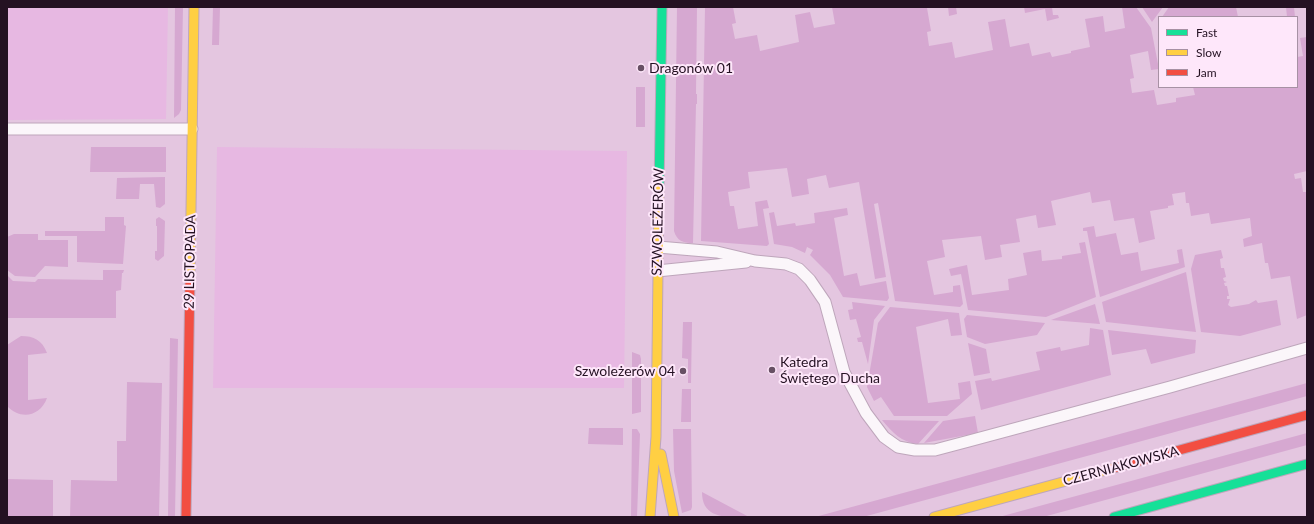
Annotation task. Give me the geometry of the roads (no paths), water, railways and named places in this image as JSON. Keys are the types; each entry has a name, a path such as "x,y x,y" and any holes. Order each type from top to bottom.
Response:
{"street":[{"name":"29 LISTOPADA","path":"186,517 194,7"},
{"name":"SZWOLEŻERÓW","path":"650,517 656,437 657,271 662,7"},
{"name":"CZERNIAKOWSKA","path":"934,517 1307,415"},
{"name":"SZWOLEŻERÓW","path":"656,437 674,517"},
{"path":"1114,517 1307,464"}],"lane":[{"path":"7,129 192,129"},
{"path":"658,247 717,252 754,261 786,264 799,269 810,280 825,302 844,372 866,413 884,437 898,447 915,450 935,450 1170,387 1307,348"},
{"path":"657,271 754,261"}],"place":[{"name":"Dragonów 01","path":"641,68"},
{"name":"Katedra Świętego Ducha","path":"772,370"},
{"name":"Szwoleżerów 04","path":"683,371"}]}
